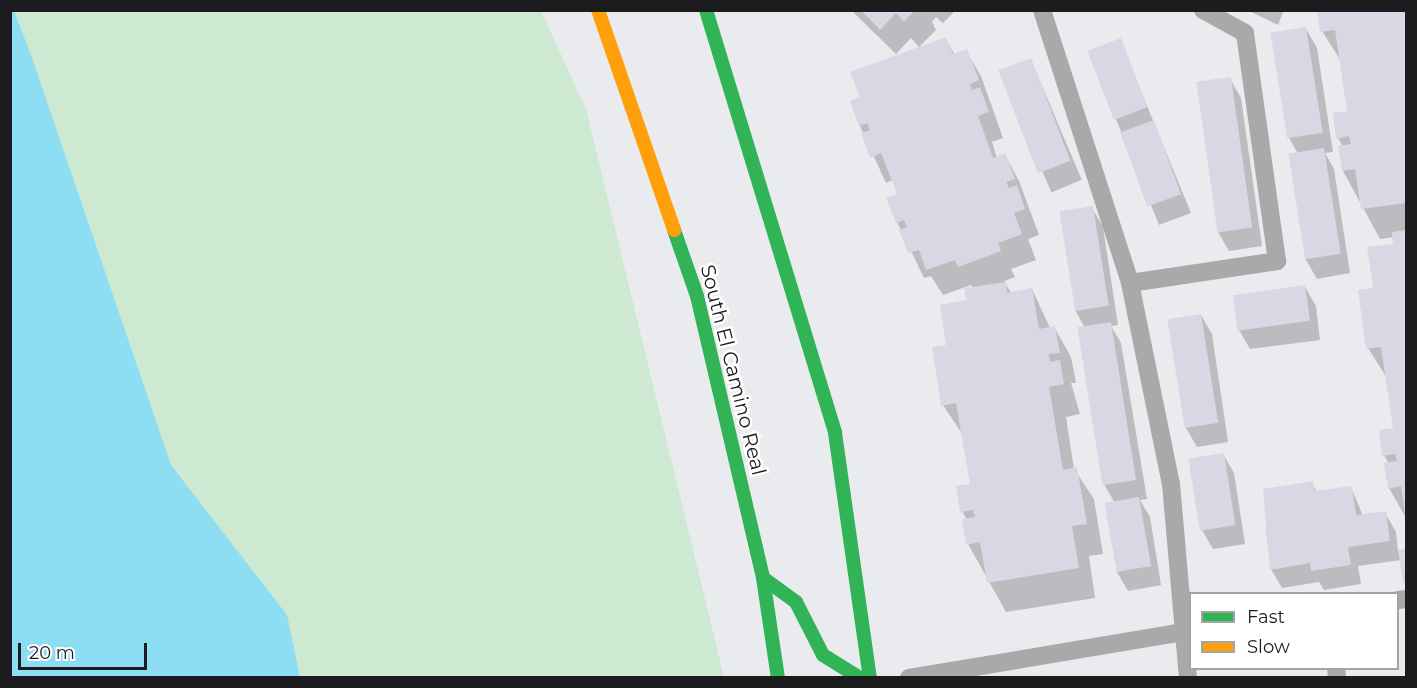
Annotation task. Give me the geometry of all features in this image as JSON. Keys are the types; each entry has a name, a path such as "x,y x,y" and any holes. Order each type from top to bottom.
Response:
{"main road":[{"name":"South El Camino Real","path":"598,10 697,296 763,578 778,678"},
{"path":"706,10 835,433 870,678"},
{"path":"763,578 796,602 823,655 860,678"}],"lane":[{"path":"1042,10 1130,282 1171,484 1186,632 1188,678"},
{"path":"1130,282 1277,261 1245,33 1203,10"},
{"path":"909,678 1186,632"}],"green space":[{"path":"10,11 541,11 586,109 724,677 11,677"}],"water":[{"path":"10,11 14,11 31,55 171,465 287,615 300,677 11,677"}],"building":[{"path":"861,10 915,10 904,22 896,13 880,30"},
{"path":"1317,10 1406,10 1406,203 1361,209 1355,169 1342,171 1338,146 1351,144 1349,136 1336,139 1333,113 1347,111 1335,30 1320,32"},
{"path":"1306,27 1323,133 1287,138 1270,33"},
{"path":"946,37 953,54 967,49 979,80 970,84 972,90 980,87 989,112 978,116 993,158 1005,153 1015,179 1006,182 1009,188 1017,185 1025,209 1014,213 1022,234 998,243 1001,251 958,267 955,260 926,270 919,250 908,253 899,230 907,227 904,220 896,223 886,198 897,194 881,153 870,158 861,133 870,130 867,123 859,126 850,101 860,97 850,72"},
{"path":"1121,38 1148,107 1114,120 1087,51"},
{"path":"1031,58 1070,161 1038,173 998,71"},
{"path":"1231,77 1252,228 1217,232 1196,82"},
{"path":"1154,120 1181,194 1147,207 1120,132"},
{"path":"1324,148 1341,254 1305,259 1288,154"},
{"path":"1093,206 1109,306 1075,311 1059,211"},
{"path":"1406,230 1405,513 1401,486 1388,489 1384,463 1397,461 1395,454 1382,456 1379,430 1393,428 1381,347 1366,349 1358,290 1373,288 1367,247 1393,244 1392,232"},
{"path":"1006,282 1007,293 1032,288 1039,329 1055,326 1060,353 1049,354 1050,362 1060,360 1064,384 1049,387 1063,470 1077,467 1087,524 1072,526 1079,568 987,583 980,542 966,545 962,519 975,517 973,510 960,512 956,486 970,484 956,403 941,406 932,347 946,345 940,305 966,300 964,288"},
{"path":"1305,285 1310,321 1238,331 1233,295"},
{"path":"1201,314 1218,423 1185,428 1167,319"},
{"path":"1111,322 1136,480 1102,485 1077,327"},
{"path":"1224,453 1235,525 1200,531 1188,459"},
{"path":"1313,481 1315,491 1352,486 1356,515 1386,511 1390,541 1348,547 1351,565 1311,571 1310,563 1270,570 1263,489"},
{"path":"1139,497 1151,566 1117,572 1105,503"},
{"path":"1406,548 1406,583 1403,583 1398,550"}],"traffic: fast":[{"path":"706,10 835,433 870,678"},
{"path":"674,230 697,296 763,578 778,678"},
{"path":"763,578 796,602 823,655 860,678"}],"traffic: slow":[{"path":"598,10 674,230"}]}
